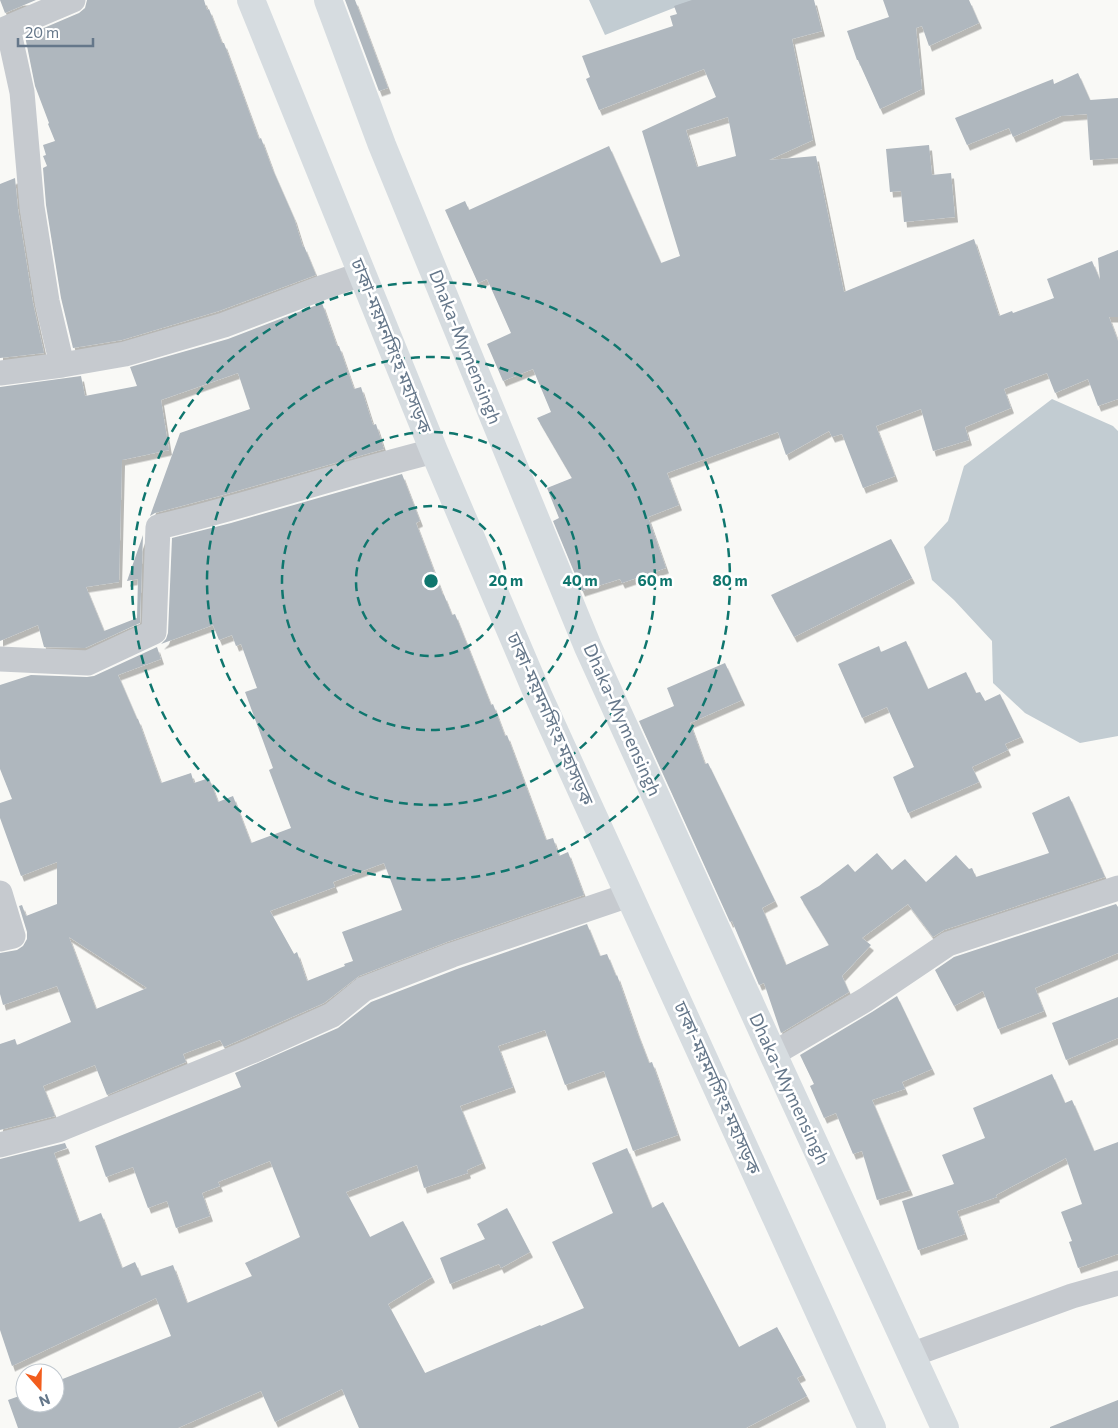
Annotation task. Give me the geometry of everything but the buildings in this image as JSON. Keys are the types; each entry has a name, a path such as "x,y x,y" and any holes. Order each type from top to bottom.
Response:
{"highway":[{"name":"ঢাকা-ময়মনসিংহ মহাসড়ক","path":"251,0 434,451 538,695 872,1428"},
{"name":"Dhaka-Mymensingh","path":"328,0 382,145 588,648 945,1428"}],"street":[{"path":"62,365 47,302 33,216 22,92 4,30 73,0"},
{"path":"0,373 125,354 224,325 362,274"},
{"path":"0,659 88,663 154,632 158,526 213,513 434,451"},
{"path":"773,1054 866,1000 948,944 1118,888"},
{"path":"0,893 14,936 0,940"},
{"path":"0,1145 58,1130 252,1051 332,1016 364,989 452,955 629,894"},
{"path":"911,1355 1072,1296 1118,1282"}],"shaded area":[{"path":"589,0 694,0 605,35"},
{"path":"1052,399 1113,426 1118,431 1118,736 1080,743 1025,713 993,683 992,641 954,600 932,580 924,547 948,521 964,466"}]}
